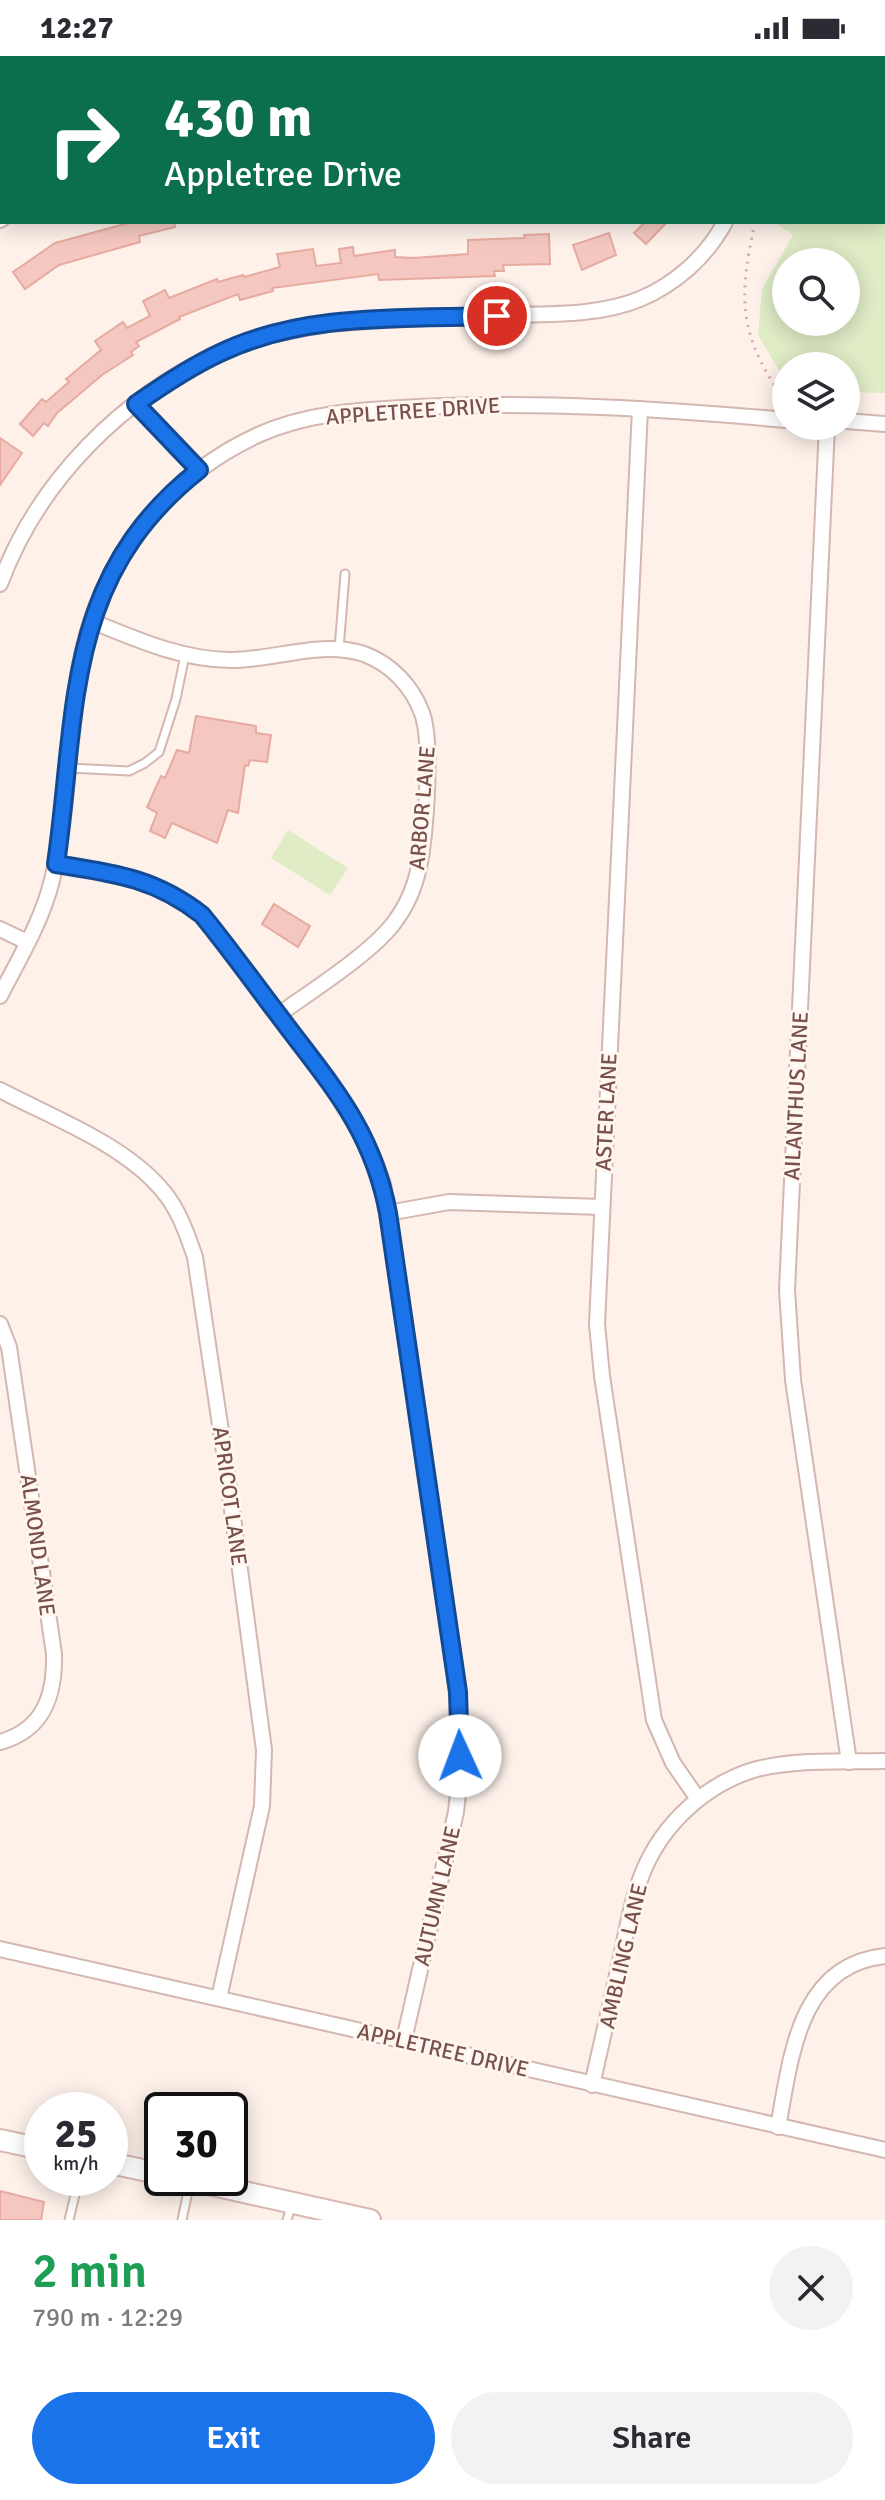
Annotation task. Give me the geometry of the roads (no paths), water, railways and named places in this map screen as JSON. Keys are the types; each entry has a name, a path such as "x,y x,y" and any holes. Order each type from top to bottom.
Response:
{"main road":[{"path":"0,2140 24,2145"},
{"path":"241,2196 289,2211 370,2220"}],"street":[{"path":"0,584 22,533 47,493 89,444 136,404 222,352 296,329 375,320 559,314 639,299 682,274 707,251 724,224"},
{"path":"136,404 199,470"},
{"name":"APPLETREE DRIVE","path":"0,996 41,913 56,864 79,668 91,621 120,557 142,525 199,470 259,435 327,414 366,410 503,404 640,409 772,419"},
{"name":"ASTER LANE","path":"640,409 597,1288 602,1376 648,1692 662,1743 698,1799"},
{"path":"860,422 885,424"},
{"name":"AILANTHUS LANE","path":"826,440 787,1290 793,1380 849,1762"},
{"name":"ARBOR LANE","path":"91,621 185,655 250,660 339,649 364,655 383,663 403,680 422,713 428,745 416,880 395,922 340,970 278,1015"},
{"name":"AUTUMN LANE","path":"56,864 131,878 160,887 202,915 359,1126 374,1156 388,1213 458,1692 461,1738 456,1812 404,2040"},
{"path":"0,929 27,942"},
{"name":"APRICOT LANE","path":"0,1090 130,1159 165,1193 186,1230 195,1257 264,1750 262,1806 219,1998"},
{"path":"388,1213 449,1202 602,1207"},
{"name":"ALMOND LANE","path":"0,1324 9,1347 54,1666 53,1690 45,1709 21,1733 0,1742"},
{"name":"AMBLING LANE","path":"592,2085 643,1871 670,1827 698,1799 737,1776 759,1769 786,1764 885,1761"},
{"name":"APPLETREE DRIVE","path":"0,1949 885,2150"},
{"path":"778,2127 796,2042 813,1998 840,1970 885,1956"}],"lane":[{"path":"339,649 345,574"},
{"path":"69,768 129,771 159,752 176,699 185,655"},
{"path":"69,2220 75,2196"},
{"path":"182,2220 184,2196"}]}
